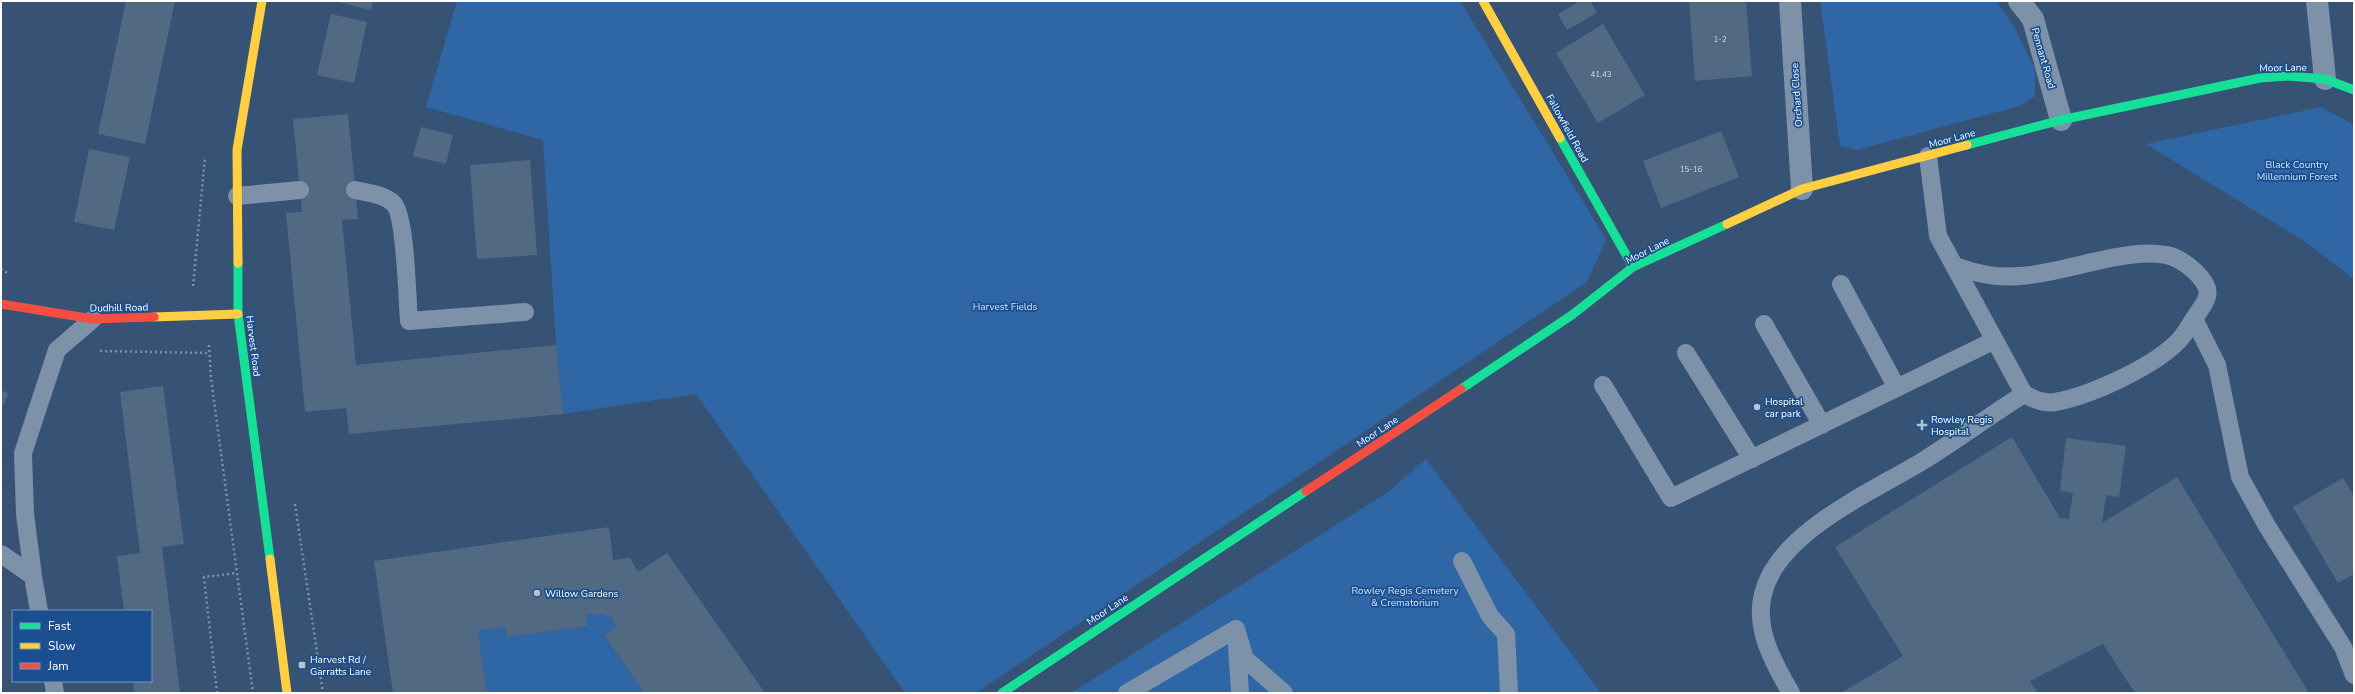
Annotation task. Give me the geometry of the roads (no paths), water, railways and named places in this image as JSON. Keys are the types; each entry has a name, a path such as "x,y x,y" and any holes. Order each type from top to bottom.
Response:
{"street":[{"name":"Harvest Road","path":"262,1 237,150 238,314 287,693"},
{"name":"Fallowfield Road","path":"1484,1 1633,267"},
{"name":"Orchard Close","path":"1790,1 1802,189"},
{"name":"Pennant Road","path":"2019,1 2033,19 2061,120"},
{"path":"2317,1 2325,79"},
{"name":"Moor Lane","path":"1002,693 1572,315 1633,267 1802,189 2061,120 2260,78 2288,76 2325,79 2354,90"},
{"name":"Dudhill Road","path":"1,304 93,319 238,314"}],"lane":[{"path":"1928,156 1938,236 2024,394 2038,402 2054,402 2093,392 2125,377 2162,354 2181,339 2207,299 2207,286 2186,265 2168,255 2142,254 2020,276 1980,275 1955,266"},
{"path":"237,196 300,190"},
{"path":"355,190 377,195 394,203 402,222 409,321 525,312"},
{"path":"1841,284 1897,388"},
{"path":"39,610 25,514 22,453 57,350 93,319"},
{"path":"2194,319 2217,365 2240,477 2267,526 2343,647 2354,675"},
{"path":"1764,324 1822,425"},
{"path":"1603,385 1671,498 1994,341"},
{"path":"1686,353 1752,459"},
{"path":"1791,693 1774,664 1765,640 1761,618 1762,595 1778,560 1813,527 1926,458 2024,394"},
{"path":"1,554 33,576"},
{"path":"1462,561 1490,616 1506,634 1508,693"},
{"path":"1127,693 1236,629"},
{"path":"1236,629 1240,693"},
{"path":"1236,629 1245,659 1284,693"},
{"path":"53,682 55,693"}],"place":[{"name":"Hospital car park","path":"1757,407"},
{"name":"Rowley Regis Hospital","path":"1922,425"},
{"name":"Willow Gardens","path":"537,593"},
{"name":"Harvest Rd / Garratts Lane","path":"302,665"}],"park label":[{"name":"Black Country Millennium Forest","path":"2297,170"},
{"name":"Harvest Fields","path":"1005,306"},
{"name":"Rowley Regis Cemetery & Crematorium","path":"1405,596"}]}
